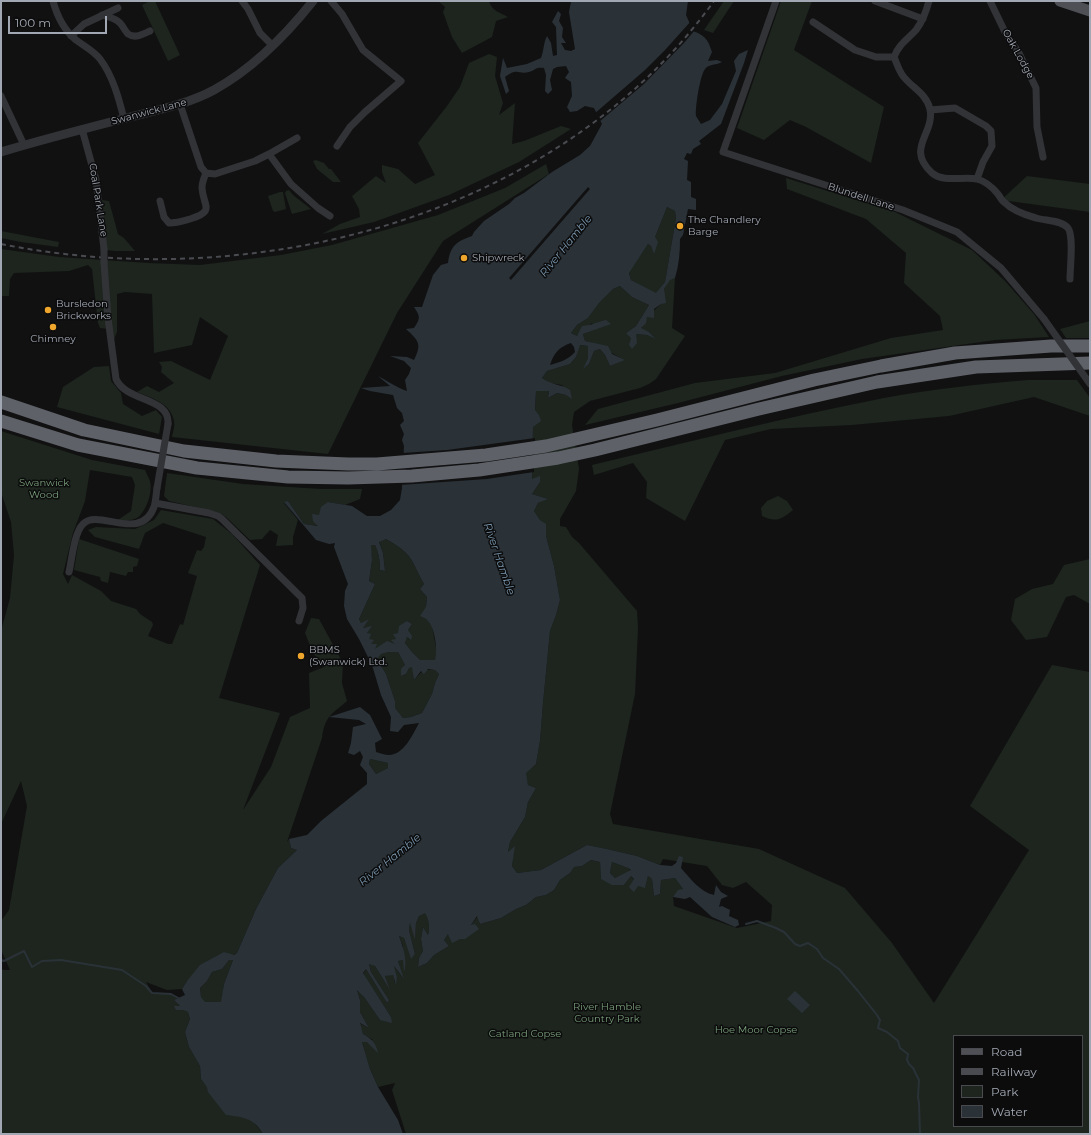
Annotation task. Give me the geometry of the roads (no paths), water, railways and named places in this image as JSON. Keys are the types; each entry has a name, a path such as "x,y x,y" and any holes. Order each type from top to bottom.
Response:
{"highway":[{"path":"1,402 84,430 184,451 276,461 348,464 418,461 486,455 546,446 814,380 941,355 1051,346 1090,346"},
{"path":"1,421 78,445 187,466 288,477 348,478 412,476 479,470 540,461 595,450 759,409 877,382 976,367 1090,363"}],"main road":[{"path":"1062,1 1090,11"}],"street":[{"path":"53,1 59,18 71,36 95,54 104,65 117,92 124,119"},
{"path":"242,1 248,9 260,33 272,45"},
{"name":"Swanwick Lane","path":"1,152 82,129 180,104 214,90 252,63 289,29 313,1"},
{"path":"331,1 342,14 363,50 401,81 350,127 337,146"},
{"name":"Blundell Lane","path":"776,1 723,152 903,210 957,232 1001,268 1044,320 1090,384"},
{"path":"876,1 923,19"},
{"path":"929,1 923,19 915,30 897,48 894,57 904,78 920,91 927,101 930,110 930,119 920,149 921,157 925,165 933,174 942,178 977,180 988,185 998,193 1002,202 1016,211 1042,220 1062,223 1068,228 1071,236 1070,279"},
{"name":"Oak Lodge","path":"990,1 1005,32 1019,53 1036,88 1037,127 1043,157"},
{"path":"71,36 84,24 118,8"},
{"path":"102,15 110,17 120,23 128,34 138,36 150,31"},
{"path":"813,22 855,50 876,57 894,57"},
{"path":"1,96 24,145"},
{"path":"180,104 201,167 206,173 215,174 269,154 297,138"},
{"path":"930,110 955,108 986,126 991,131 992,146 983,162 977,180"},
{"name":"Coal Park Lane","path":"82,129 96,180 104,249 108,318 116,379 120,386 126,391 160,406 168,416 155,503"},
{"path":"269,154 291,184 318,208 330,216"},
{"path":"160,201 164,217 169,223 176,223 199,216 205,212 207,205 202,190 203,180 206,173"},
{"path":"70,572 78,532 85,522 94,520 135,524 148,517 153,510 155,503 209,512 222,518 302,598 303,608 299,621"}],"water":[{"name":"River Hamble","path":"569,1 688,1 686,15 693,31 706,39 712,52 708,61 717,60 722,62 706,67 703,72 698,92 696,112 696,116 701,124 710,120 722,104 736,71 734,61 739,54 748,50 721,124 699,141 701,144 693,149 691,154 687,153 684,159 688,161 687,180 691,182 691,197 696,199 696,210 688,209 683,235 680,239 679,258 675,278 670,280 664,289 666,303 661,304 654,309 654,318 647,317 646,323 641,328 649,332 656,339 647,335 636,334 637,343 632,349 629,345 631,338 626,333 636,326 649,305 632,297 620,286 613,289 599,303 588,318 577,325 571,333 577,336 582,326 591,325 606,320 611,324 583,334 585,341 608,346 612,354 625,360 610,366 605,355 600,349 594,351 589,364 583,369 588,358 588,346 580,345 576,357 570,364 547,371 542,378 570,390 572,399 566,395 557,393 548,398 549,391 536,391 535,410 541,421 533,427 532,479 540,476 540,482 532,494 548,499 538,503 534,511 540,520 546,524 546,536 554,566 560,600 550,631 540,741 536,764 526,773 528,785 536,788 528,802 525,817 510,842 508,852 515,846 512,866 517,873 541,870 587,845 637,856 660,865 672,866 676,863 679,856 683,857 681,868 700,888 714,895 716,885 721,892 728,896 721,899 719,907 722,906 730,910 729,916 738,920 739,925 735,927 712,917 690,897 685,899 673,897 678,890 683,889 675,878 661,880 660,894 654,896 652,879 648,876 645,888 638,886 634,892 629,887 634,879 631,876 624,885 612,885 601,879 600,862 591,860 582,866 574,867 570,873 560,880 554,890 546,895 536,897 526,905 501,918 480,924 477,916 471,925 475,924 479,929 465,939 460,939 452,943 448,934 444,940 449,946 434,955 427,963 418,967 419,958 423,951 421,939 423,927 428,935 429,932 428,921 425,913 419,916 416,923 415,940 410,923 409,930 415,954 411,959 404,938 399,936 405,959 404,972 403,960 398,961 404,979 394,966 397,977 396,985 393,975 385,976 390,990 375,966 369,964 371,972 389,1000 387,1003 366,969 363,973 391,1017 392,1023 380,1020 364,997 357,990 360,1000 360,1012 369,1028 360,1023 363,1034 373,1042 378,1053 367,1042 362,1042 370,1069 378,1087 398,1120 403,1134 263,1134 252,1121 226,1115 208,1092 207,1087 201,1079 200,1066 189,1047 185,1032 190,1019 188,1012 176,1010 174,1006 180,1006 174,1000 185,995 182,989 200,965 224,952 234,955 237,953 256,909 278,868 297,850 291,848 289,839 307,835 321,821 367,784 367,773 360,765 363,757 360,751 354,755 348,753 353,727 366,724 359,720 329,717 360,707 370,715 382,739 375,743 376,752 387,755 399,752 404,748 419,723 404,725 398,732 390,731 391,717 381,695 372,665 347,619 344,606 345,591 348,584 334,547 335,543 329,544 316,540 284,502 288,501 304,524 318,526 313,521 312,514 319,515 321,507 328,502 352,506 367,516 380,516 391,510 400,500 404,446 402,440 404,434 400,425 404,421 402,413 397,408 393,395 361,388 390,386 378,376 407,391 405,380 411,368 404,361 390,356 407,357 414,360 418,350 418,343 406,329 414,328 418,322 419,316 414,307 422,307 433,275 441,265 448,263 450,252 458,242 472,236 484,221 552,172 580,155 590,146 602,124 594,108 585,106 577,111 570,112 567,107 572,96 571,82 565,78 569,72 566,66 553,69 550,80 552,90 548,94 545,91 546,75 544,68 537,68 525,73 513,72 509,74 505,77 509,91 506,94 500,76 503,58 507,68 527,64 541,58 547,36 551,43 553,56 557,55 556,27 552,22 558,11 561,14 559,21 563,28 562,37 566,43 561,43 565,50 571,51 575,49 569,12 571,2","holes":["667,207 675,211 676,218 665,282 656,293 631,280 629,273 648,244 651,246 654,254 658,242 655,237","571,343 575,352 567,359 550,365 555,354 563,346","386,539 406,553 411,559 424,584 420,589 427,597 426,607 420,616 427,620 434,634 436,646 435,660 420,660 405,643 407,637 411,640 412,636 408,630 412,624 407,621 399,626 398,633 393,634 396,639 391,640 395,644 387,641 375,649 377,644 371,644 374,640 369,639 371,634 367,633 372,626 363,628 369,619 361,623 359,619 375,584 369,581 372,560 371,545 375,545 380,570 385,571 383,553 379,542","398,652 405,665 401,669 401,676 406,674 409,668 412,667 414,680 421,671 424,674 428,669 435,670 439,674 432,694 422,713 403,718 395,708 395,701 386,674 377,659 381,654","370,759 388,763 388,768 376,774 369,764","612,862 631,870 615,878 610,873","229,960 233,960 224,984 221,1002 205,1002 201,997 200,988 207,981 212,972 222,969"]},
{"path":"795,991 810,1005 802,1013 787,999"}],"waterway":[{"path":"746,924 757,921 784,932 795,944 800,946 808,943 817,949 823,958 839,969 858,991 880,1020 878,1028 887,1032 898,1041 900,1048 908,1054 907,1060 919,1080 918,1097 920,1134"},
{"path":"1,960 4,961 24,951 32,967 42,961 61,960 122,970 146,986 152,993 171,994 180,999"}],"railway":[{"path":"1,244 98,257 197,258 297,247 394,223 487,187 572,138 649,76 714,1"}],"place":[{"name":"The Chandlery Barge","path":"680,226"},
{"name":"Shipwreck","path":"464,258"},
{"name":"Bursledon Brickworks","path":"48,310"},
{"name":"Chimney","path":"53,327"},
{"name":"BBMS (Swanwick) Ltd.","path":"301,656"}],"park label":[{"name":"Swanwick Wood","path":"44,488"},
{"name":"River Hamble Country Park","path":"607,1012"},
{"name":"Hoe Moor Copse","path":"756,1030"},
{"name":"Catland Copse","path":"525,1034"}]}
